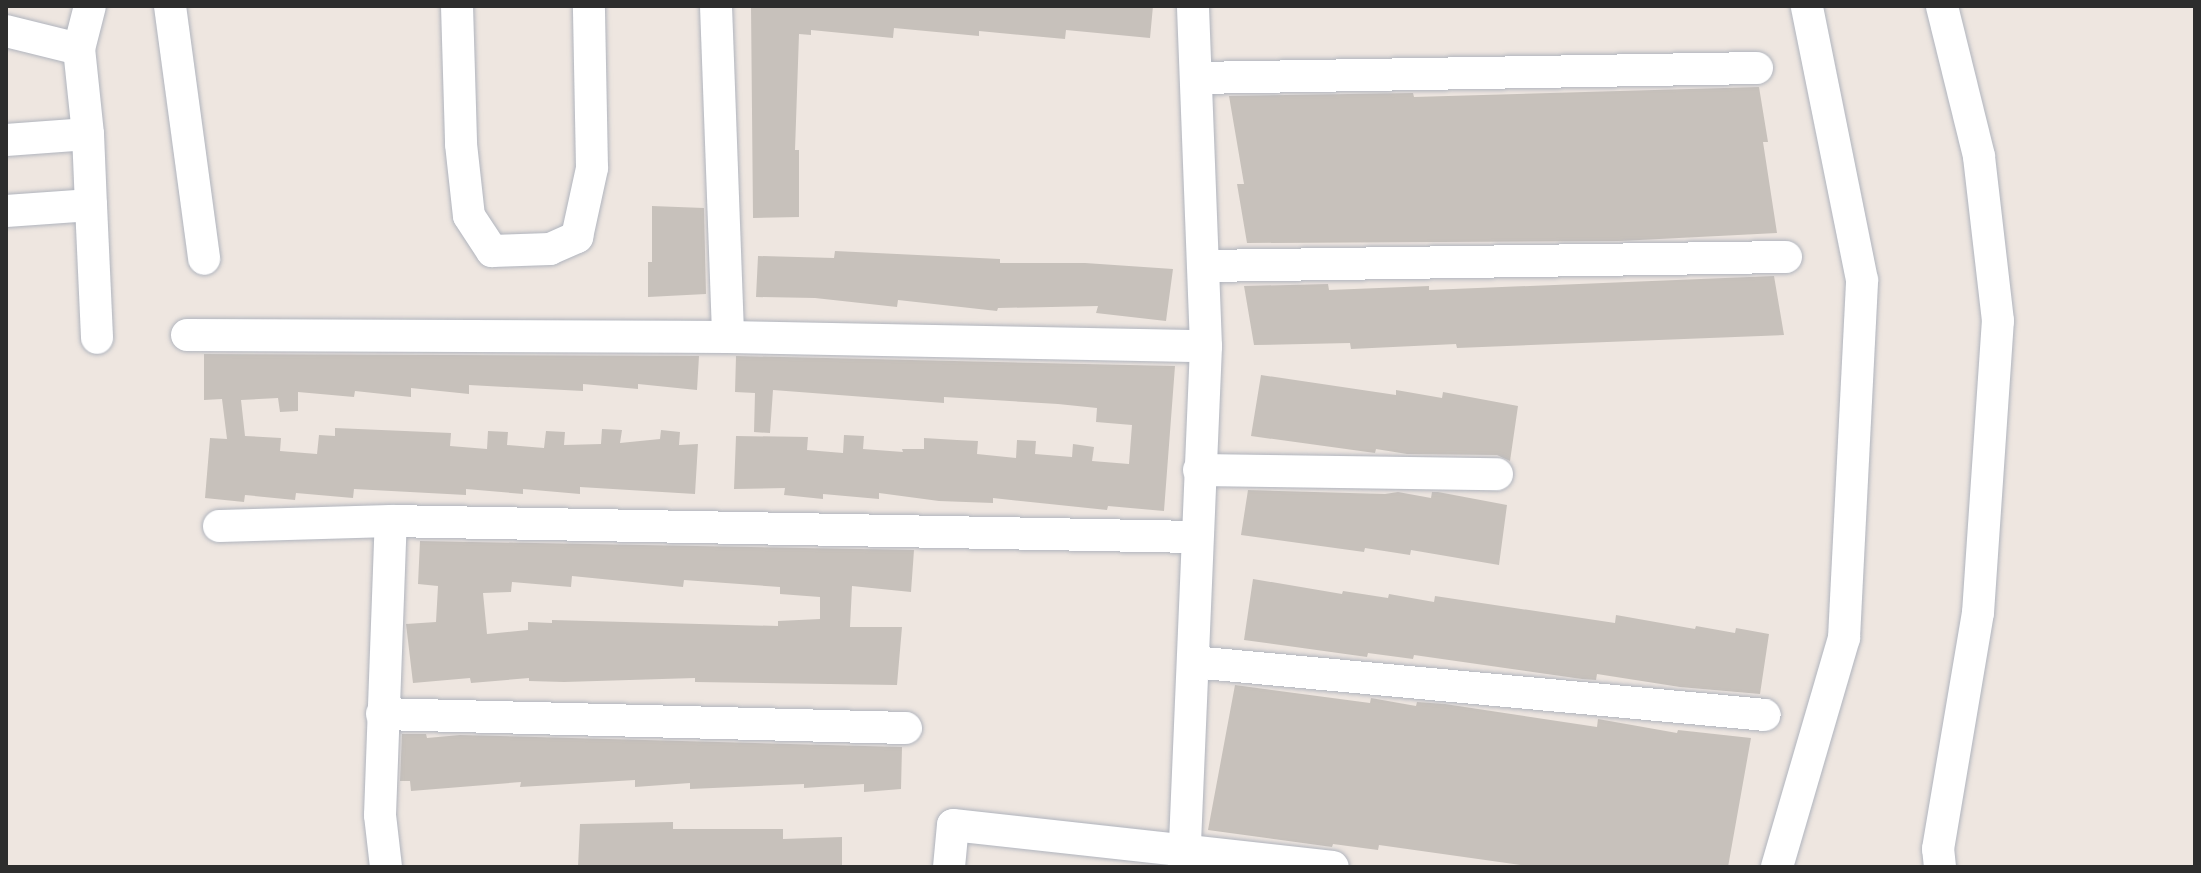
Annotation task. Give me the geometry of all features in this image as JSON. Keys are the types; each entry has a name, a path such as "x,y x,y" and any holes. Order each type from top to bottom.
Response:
{"street":[{"path":"90,6 79,49 88,134 97,338"},
{"path":"170,6 204,259"},
{"path":"457,6 461,144 469,216 492,251 550,249 577,237 592,168 589,6"},
{"path":"716,6 728,337"},
{"path":"1184,859 1206,346 1193,6"},
{"path":"1777,867 1844,638 1862,280 1807,6"},
{"path":"1940,867 1938,849 1978,613 1998,321 1979,156 1942,6"},
{"path":"6,31 79,49"},
{"path":"1196,78 1757,68"},
{"path":"6,140 88,134"},
{"path":"6,211 91,205"},
{"path":"1205,266 1786,257"},
{"path":"187,335 728,337 1206,346"},
{"path":"1199,470 1497,474"},
{"path":"219,526 391,521 1196,537"},
{"path":"386,867 380,815 391,521"},
{"path":"1193,662 1765,715"},
{"path":"382,714 906,728"},
{"path":"949,867 953,825 1184,859 1333,867"}],"building":[{"path":"751,6 1153,6 1150,38 1066,30 1065,39 979,31 979,36 894,28 893,38 811,30 811,35 799,34 795,150 799,150 799,217 753,218"},
{"path":"1759,87 1768,142 1763,142 1777,233 1620,241 1247,243 1237,184 1244,184 1229,96 1413,93 1414,97"},
{"path":"652,206 704,208 706,294 648,297 648,262 652,262"},
{"path":"835,251 1000,259 1000,263 1085,263 1173,269 1166,321 1096,313 1098,306 998,308 997,311 898,300 897,307 815,298 756,297 758,256 834,258"},
{"path":"1774,276 1784,335 1457,348 1456,344 1351,349 1350,343 1254,345 1244,286 1328,284 1329,290 1429,286 1429,290"},
{"path":"204,354 699,356 697,390 638,384 638,389 583,384 583,391 469,385 469,394 411,388 411,397 355,391 354,397 298,392 298,411 280,412 278,398 241,400 245,436 281,438 280,451 317,454 319,435 335,436 335,428 451,433 450,446 487,449 488,431 508,432 507,445 544,448 546,431 565,432 564,445 601,444 602,429 622,430 620,443 660,439 661,430 680,432 679,445 698,444 695,494 580,487 580,494 523,489 523,494 466,489 466,495 354,489 353,498 296,493 295,500 245,495 244,502 205,498 210,438 227,439 222,399 204,400"},
{"path":"736,356 1175,366 1164,511 1108,506 1107,510 993,498 993,503 939,501 879,493 879,499 823,494 823,499 784,495 785,488 734,489 736,436 808,437 807,450 843,453 844,435 864,436 863,449 903,452 902,449 924,449 924,438 978,441 977,454 1016,458 1017,440 1036,441 1035,454 1072,457 1073,444 1094,447 1092,461 1129,464 1132,425 1096,422 1097,408 1058,404 944,397 944,403 773,390 770,433 754,432 755,393 735,392"},
{"path":"1261,375 1396,395 1396,390 1442,398 1443,392 1518,406 1510,461 1497,455 1407,454 1376,449 1375,453 1251,436"},
{"path":"1248,490 1398,492 1431,498 1432,492 1438,492 1507,505 1499,565 1411,550 1410,555 1365,548 1364,552 1241,535"},
{"path":"420,541 914,550 911,592 852,586 850,627 902,627 897,685 695,682 695,678 564,682 529,681 529,678 471,683 470,678 413,683 406,624 436,622 438,586 418,584","holes":["572,576 683,587 684,580 780,587 780,594 820,597 820,619 778,621 778,626 552,620 552,623 528,622 528,630 487,634 483,593 511,592 512,582 571,587"]},
{"path":"1253,579 1342,594 1343,591 1388,598 1389,594 1434,602 1435,596 1615,623 1616,615 1695,629 1696,626 1735,633 1736,628 1769,634 1760,694 1680,687 1597,674 1596,680 1582,679 1414,655 1413,659 1368,653 1367,657 1244,640"},
{"path":"1235,685 1370,703 1371,698 1416,706 1417,702 1445,704 1597,727 1598,719 1677,733 1678,730 1751,738 1728,867 1535,867 1379,845 1378,850 1333,844 1332,847 1208,830"},
{"path":"402,734 426,734 427,738 460,735 902,747 901,789 864,792 864,784 804,788 804,784 690,789 690,783 635,787 635,780 520,787 521,782 411,791 410,781 400,781"},
{"path":"673,822 673,829 783,829 783,839 842,837 842,867 578,867 580,824"}]}
